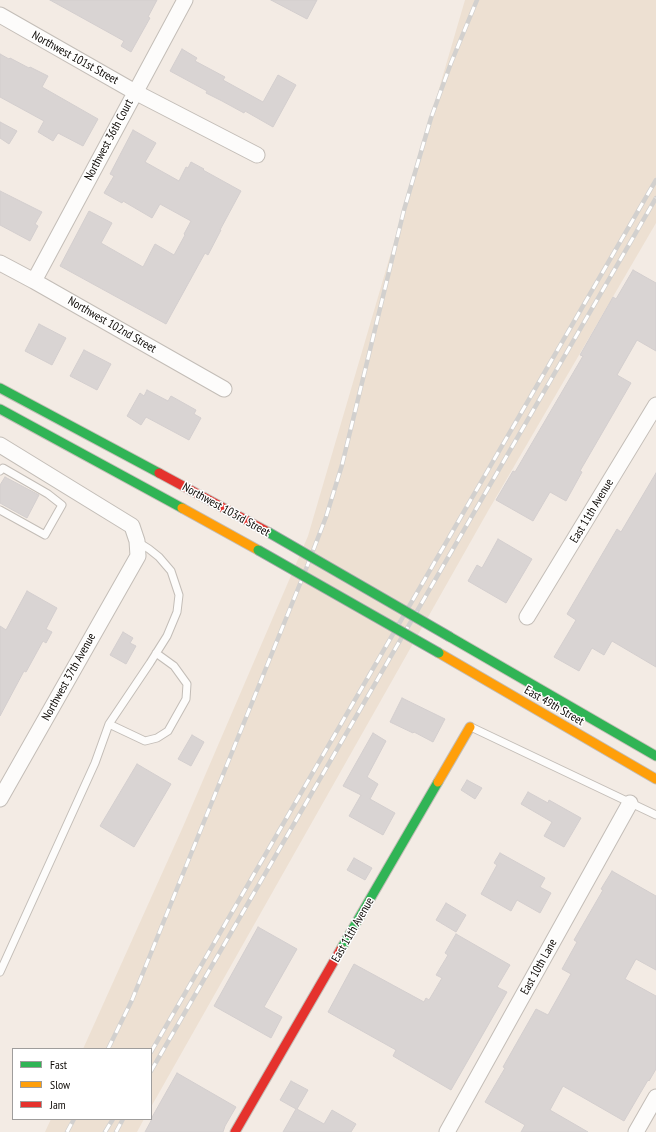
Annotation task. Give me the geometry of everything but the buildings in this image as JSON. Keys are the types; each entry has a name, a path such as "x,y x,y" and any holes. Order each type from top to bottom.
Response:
{"main road":[{"name":"Northwest 103rd Street","path":"0,388 268,532 450,637"},
{"name":"Northwest 103rd Street","path":"0,409 258,550 439,653"},
{"name":"East 49th Street","path":"450,637 656,756"},
{"name":"East 49th Street","path":"439,653 656,779"},
{"name":"East 11th Avenue","path":"235,1132 470,727"}],"street":[{"name":"Northwest 36th Court","path":"34,281 185,0"},
{"name":"Northwest 101st Street","path":"0,15 135,92 257,155"},
{"name":"Northwest 102nd Street","path":"0,262 224,389"},
{"name":"East 11th Avenue","path":"527,617 656,405"},
{"path":"0,445 132,526 137,548"},
{"name":"Northwest 37th Avenue","path":"0,799 137,548"},
{"name":"East 10th Lane","path":"447,1132 630,803"},
{"path":"636,1132 656,1097"}],"lane":[{"path":"0,471 3,468 48,494 62,504 45,535 0,510"},
{"path":"0,972 95,763 109,724 167,636 177,612 179,595 171,571 159,557 149,549 137,548"},
{"path":"109,724 146,741 157,738 168,731 186,699 187,684 174,666 156,653"},
{"path":"470,727 656,815"}],"shaded area":[{"path":"465,0 656,0 656,223 488,511 152,1105 152,1048 83,1048 182,829 308,536"},
{"path":"51,1120 143,1120 137,1132 45,1132"}],"railway":[{"path":"108,1048 132,1000 326,517 342,465 404,210 431,118 451,63 477,0"},
{"path":"152,1050 656,180"},
{"path":"152,1069 656,198"},
{"path":"67,1132 73,1120"},
{"path":"105,1132 112,1120"},
{"path":"116,1132 122,1120"}],"traffic: fast":[{"path":"0,388 159,473"},
{"path":"0,409 182,508"},
{"path":"268,532 450,637"},
{"path":"258,550 439,653"},
{"path":"450,637 656,756"},
{"path":"341,949 438,782"}],"traffic: slow":[{"path":"182,508 258,550"},
{"path":"439,653 656,779"},
{"path":"438,782 470,727"}],"traffic: jam":[{"path":"159,473 268,532"},
{"path":"235,1132 341,949"}]}
